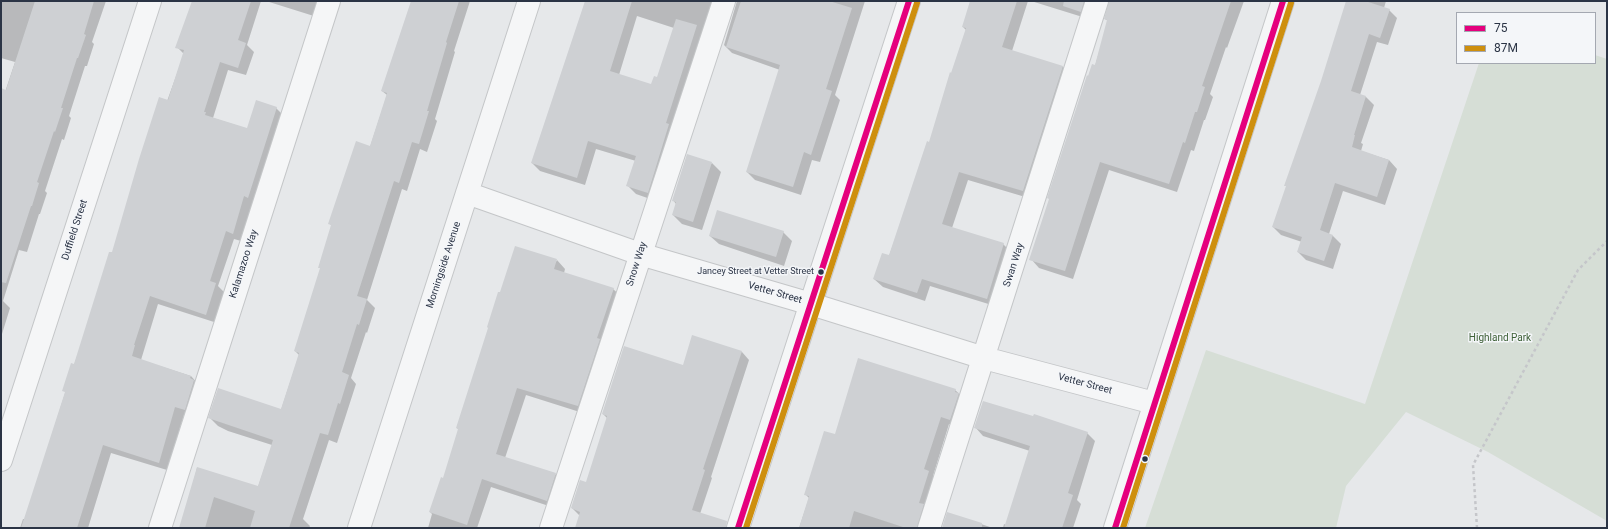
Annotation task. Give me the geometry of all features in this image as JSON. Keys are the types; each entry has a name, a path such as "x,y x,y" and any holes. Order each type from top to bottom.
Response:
{"street":[{"name":"Duffield Street","path":"1,460 150,1"},
{"name":"Kalamazoo Way","path":"160,528 329,1"},
{"name":"Morningside Avenue","path":"359,528 529,1"},
{"name":"Snow Way","path":"551,528 724,1"},
{"path":"738,528 909,1"},
{"name":"Swan Way","path":"929,528 1097,1"},
{"path":"1115,528 1283,1"},
{"name":"Vetter Street","path":"467,193 640,254 811,304 984,358 1154,402"}],"path":[{"path":"1477,528 1473,465 1578,270 1607,241"}],"green space":[{"name":"Highland Park","path":"1596,55 1607,59 1607,521 1488,452 1406,412 1346,486 1336,528 1145,528 1206,350 1365,404 1479,64 1596,64"}],"building":[{"path":"35,1 94,1 84,34 86,35 61,108 63,108 55,132 54,131 37,182 39,183 32,206 6,283 1,282 1,88 6,90"},
{"path":"192,1 251,1 238,40 246,43 238,68 220,62 204,112 206,112 205,115 247,128 256,100 277,107 248,198 244,196 233,234 226,231 210,281 216,283 206,315 150,296 134,345 132,356 191,376 190,378 194,380 185,410 175,407 159,463 103,445 77,528 21,528 65,392 62,391 71,363 74,364 109,252 112,252 159,97 168,100 184,50 175,48"},
{"path":"411,1 459,1 446,42 447,43 427,111 429,111 419,144 412,142 399,183 394,181 357,296 367,299 359,325 357,324 342,372 349,375 340,404 338,403 328,435 320,433 289,528 250,528 255,511 214,497 205,528 179,528 197,467 258,486 273,440 208,418 218,388 281,409 299,353 294,351 320,268 318,268 331,225 328,224 356,141 370,146 387,93 381,91"},
{"path":"585,1 632,1 610,71 651,84 654,76 657,77 676,19 697,25 666,123 669,124 648,193 626,186 636,156 588,141 577,178 531,163"},
{"path":"741,1 829,1 852,8 826,89 832,91 811,155 804,152 793,187 746,172 780,65 726,47"},
{"path":"970,1 1017,1 1002,47 1063,66 1023,191 959,172 942,224 1004,243 987,299 922,279 917,293 873,279 882,253 889,255 927,141 929,142 950,72 951,73 966,28 962,27"},
{"path":"1064,1 1084,1 1081,12 1063,6"},
{"path":"1109,1 1231,1 1202,86 1205,87 1197,112 1195,112 1185,143 1183,142 1169,184 1100,162 1065,271 1029,260 1049,199 1047,198 1087,75 1088,76 1092,64 1095,65 1107,20 1104,19"},
{"path":"1346,1 1365,1 1390,9 1380,38 1369,34 1351,91 1366,96 1354,135 1352,147 1389,160 1377,197 1335,183 1320,230 1333,235 1324,261 1297,252 1302,237 1272,227 1286,186 1284,186 1321,81"},
{"path":"687,154 712,162 693,222 672,215 676,202 672,201"},
{"path":"717,210 784,231 776,257 709,236"},
{"path":"515,246 557,259 554,269 614,288 597,338 600,339 578,406 517,388 496,454 556,473 547,501 482,479 467,525 429,512 441,477 443,478 458,429 456,428 488,328 487,327"},
{"path":"692,335 742,351 703,469 705,470 692,510 727,521 726,528 575,528 580,512 571,508 580,480 586,482 607,416 602,414 624,346 683,365"},
{"path":"858,358 956,389 955,392 959,393 950,420 941,417 924,469 929,471 919,503 924,504 917,528 906,528 854,511 849,528 799,528 809,496 804,495 824,431 835,434"},
{"path":"983,401 1033,416 1034,414 1088,432 1068,493 1073,495 1062,528 1004,528 1030,446 974,428"},
{"path":"947,512 982,523 982,528 942,528"}],"transit line":[{"name":"75","path":"738,528 909,1"},
{"name":"75","path":"1115,528 1283,1"},
{"name":"87M","path":"746,528 917,3"},
{"name":"87M","path":"1123,528 1291,3"}],"place":[{"name":"Jancey Street at Vetter Street","path":"821,272"}]}
